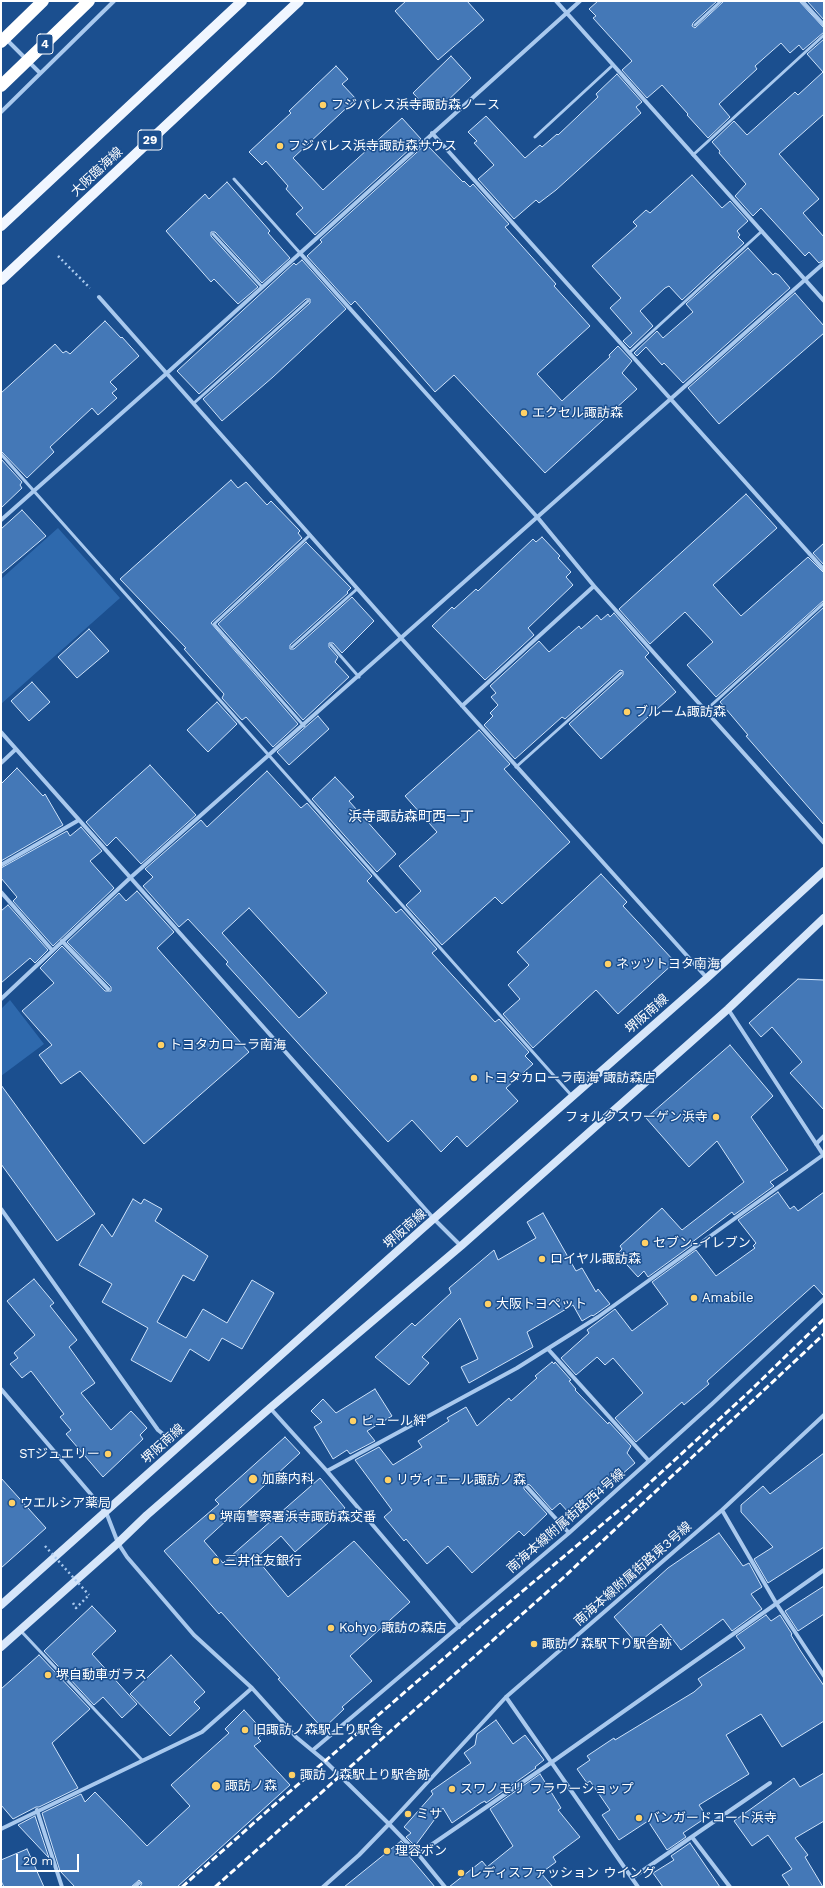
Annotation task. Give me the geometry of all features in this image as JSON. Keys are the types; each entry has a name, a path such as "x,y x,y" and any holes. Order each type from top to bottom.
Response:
{"highway":[{"name":"4","path":"1,42 44,1"},
{"name":"4","path":"1,86 88,1"}],"main road":[{"name":"大阪臨海線","path":"1,226 242,1"},
{"name":"大阪臨海線","path":"1,280 299,1"},
{"name":"堺阪南線","path":"1,1605 707,978 824,871"},
{"path":"1,1647 118,1543 147,1515 270,1408 461,1246 728,1009 824,918"}],"street":[{"path":"1,112 114,1"},
{"path":"556,1 824,301"},
{"path":"1,520 167,373 580,1"},
{"path":"802,1 824,25"},
{"path":"1,35 40,74"},
{"path":"432,133 824,570"},
{"path":"300,253 538,518 594,586 824,843"},
{"path":"1,999 130,878 304,726 824,263"},
{"path":"99,297 357,589 707,978"},
{"path":"462,706 594,586"},
{"path":"1,732 434,1219 461,1246"},
{"path":"1,763 16,749"},
{"path":"1,865 79,820"},
{"path":"1,892 52,950"},
{"path":"62,941 108,989"},
{"path":"327,1471 517,1368 548,1349 598,1317 823,1155 728,1009"},
{"path":"816,1144 824,1136"},
{"path":"1,1209 158,1430 163,1434"},
{"name":"南海本線附属街路西4号線","path":"313,1750 569,1533 712,1404 824,1299"},
{"path":"548,1349 649,1461"},
{"path":"1,1389 106,1512 118,1543 137,1571 194,1635 252,1688 296,1737 313,1750 389,1824 418,1854 446,1887"},
{"path":"270,1408 327,1471 459,1627"},
{"name":"南海本線附属街路東3号線","path":"323,1887 389,1824 506,1697 722,1510 824,1415"},
{"path":"527,1486 569,1533"},
{"path":"722,1510 776,1603 824,1676"},
{"path":"418,1854 552,1762 824,1570"},
{"path":"1,1828 202,1732 252,1688"},
{"path":"506,1697 638,1887"},
{"path":"632,1878 770,1783"},
{"path":"37,1810 62,1887"},
{"path":"692,1837 730,1887"},
{"path":"134,1887 139,1883"}],"lane":[{"path":"695,24 721,1"},
{"path":"693,155 824,35"},
{"path":"535,137 613,65"},
{"path":"234,179 300,253"},
{"path":"630,352 762,231"},
{"path":"213,234 262,287"},
{"path":"194,403 308,301"},
{"path":"1,454 572,1097"},
{"path":"304,726 214,624 310,535"},
{"path":"292,647 357,589"},
{"path":"706,710 824,603"},
{"path":"331,645 359,677"},
{"path":"516,767 621,673"},
{"path":"20,1630 142,1760"}],"path":[{"path":"58,256 81,279"},
{"path":"45,1546 89,1595 76,1608 72,1603 78,1599"},
{"path":"83,1594 88,1589"}],"shaded area":[{"path":"58,528 120,598 1,704 1,579"},
{"path":"10,1000 44,1044 1,1076 1,1009"}],"building":[{"path":"406,1 467,1 484,20 438,60 395,11"},
{"path":"598,1 717,1 693,23 692,26 695,28 724,1 799,1 824,28 824,32 803,50 799,45 790,53 781,43 755,66 757,69 719,104 730,117 708,138 662,85 647,98 622,70 632,61 593,18 596,16 589,9"},
{"path":"807,1 824,1 824,20"},
{"path":"824,39 824,114 779,154 819,199 803,213 824,237 824,260 819,263 809,252 805,256 761,208 753,216 735,196 746,184 719,153 720,151 712,142 734,121 747,135 795,92 798,95 823,72 807,54"},
{"path":"451,56 471,78 440,108 433,100 426,107 413,93"},
{"path":"336,66 348,79 342,84 356,99 293,158 323,190 402,118 421,139 315,235 296,214 303,208 286,189 288,186 266,161 262,165 249,152 291,113 289,111"},
{"path":"617,74 642,102 636,107 641,113 556,190 539,203 536,200 514,219 478,179 494,165 474,143 477,141 468,132 486,116 525,158 540,145 542,147 557,134 558,135 598,97 596,94"},
{"path":"426,144 463,182 464,181 470,187 473,184 509,224 505,227 556,284 554,286 590,326 537,374 562,401 610,357 609,355 618,346 632,361 622,373 637,389 545,473 454,375 435,392 355,301 351,305 307,256 322,242 320,240"},
{"path":"692,175 722,208 730,201 748,221 737,231 740,235 738,237 744,243 682,300 669,286 640,311 653,326 630,348 623,341 632,333 610,308 621,298 592,266 637,226 633,222 646,210 650,213"},
{"path":"227,182 270,231 268,233 290,258 262,283 215,232 211,232 211,236 258,287 238,304 214,279 211,282 166,231 205,194 209,199"},
{"path":"748,248 773,275 775,273 779,275 790,288 683,383 664,363 662,365 646,347 637,356 634,353 657,331 663,338 693,312 686,304"},
{"path":"302,260 346,309 273,377 222,421 203,399 310,303 310,299 306,299 199,394 177,371 294,263 296,265"},
{"path":"795,293 824,326 824,333 719,424 688,388"},
{"path":"105,321 139,356 110,382 117,389 112,393 117,398 98,415 92,408 50,447 54,452 27,478 1,451 1,393 55,344 63,353 66,351 70,354"},
{"path":"1,459 22,482 20,485 22,488 1,508"},
{"path":"231,480 238,488 246,482 267,505 271,501 300,531 298,533 302,538 211,623 298,724 273,747 246,717 242,720 222,698 224,694 184,649 186,648 120,579"},
{"path":"746,494 777,528 713,585 741,616 808,557 824,573 824,600 716,697 687,665 713,642 685,612 650,644 619,609"},
{"path":"22,510 46,536 1,574 1,529"},
{"path":"542,537 560,556 558,558 571,572 566,577 573,585 528,628 534,635 485,680 432,626 452,607 454,609 476,589 478,591 533,539 536,542"},
{"path":"306,542 351,588 347,592 348,593 290,645 290,649 294,649 352,597 374,621 342,653 333,643 329,643 329,647 338,657 335,662 349,677 303,720 218,624"},
{"path":"824,543 824,565 813,553"},
{"path":"824,607 824,825 746,736 748,735 720,702"},
{"path":"614,613 649,653 645,657 676,692 601,759 569,724 623,675 623,671 620,670 565,719 562,717 515,759 484,725 493,716 490,713 498,705 491,697 496,693 490,686 539,641 549,652 579,626 581,629 597,615 601,620 608,614 610,617"},
{"path":"89,629 109,651 77,678 58,657"},
{"path":"32,682 50,702 29,721 11,701"},
{"path":"217,702 237,724 208,752 187,730"},
{"path":"318,716 329,729 289,765 277,752"},
{"path":"479,730 510,764 504,769 570,842 502,904 495,897 442,945 406,905 421,891 399,866 437,832 405,796"},
{"path":"150,765 196,815 141,864 116,837 107,846 86,822"},
{"path":"17,768 43,796 45,794 63,825 1,861 1,784"},
{"path":"267,771 301,808 307,803 372,876 367,881 396,913 401,909 437,949 432,953 495,1022 499,1019 529,1052 525,1056 533,1064 506,1088 518,1101 467,1147 457,1136 441,1152 412,1120 388,1142 226,964 228,962 188,919 179,927 143,886 153,877 145,869 201,820 207,827","holes":["249,908 327,993 299,1018 222,933"]},
{"path":"335,777 354,797 349,801 396,854 377,872 312,799"},
{"path":"81,827 102,851 90,861 114,888 53,946 13,901 17,897 1,878 1,868 67,831 70,836"},
{"path":"601,874 627,902 623,906 675,962 618,1014 596,990 533,1048 503,1014 520,999 508,985 529,965 517,952"},
{"path":"137,891 174,932 157,948 249,1052 144,1144 80,1071 61,1084 39,1055 52,1045 22,1011 54,983 40,968 62,946 105,991 111,991 111,987 67,942 119,893 126,901"},
{"path":"8,905 48,950 35,963 30,958 1,983 1,911"},
{"path":"798,979 824,980 824,1110 790,1073 802,1062 772,1027 761,1037 749,1023"},
{"path":"730,1045 773,1096 751,1117 788,1170 770,1182 774,1186 734,1215 732,1212 691,1243 692,1245 648,1277 644,1271 638,1277 617,1254 622,1249 620,1246 662,1208 682,1230 744,1182 717,1141 689,1167 646,1118"},
{"path":"1,1085 95,1214 57,1241 1,1164"},
{"path":"778,1192 790,1209 794,1206 798,1211 824,1192 824,1296 814,1285 707,1381 709,1384 684,1405 682,1402 636,1442 615,1418 643,1393 613,1358 605,1365 597,1357 576,1375 561,1358 589,1333 587,1330 615,1309 632,1331 668,1304 652,1282 696,1250 716,1276 755,1248 753,1246 756,1243 738,1220"},
{"path":"133,1199 141,1204 144,1199 162,1209 155,1221 208,1256 194,1281 183,1275 157,1322 186,1338 203,1309 227,1323 252,1280 274,1293 242,1349 222,1338 209,1361 190,1349 171,1382 131,1360 148,1328 102,1302 112,1284 79,1265 102,1224 112,1237"},
{"path":"543,1213 576,1271 582,1268 596,1292 598,1289 610,1304 593,1316 592,1315 582,1321 573,1305 527,1332 533,1347 469,1383 461,1367 478,1359 460,1318 422,1357 429,1363 409,1385 375,1357 412,1323 415,1326 451,1293 449,1288 494,1250 498,1260 536,1238 527,1222"},
{"path":"34,1279 54,1303 50,1306 77,1340 69,1347 95,1383 81,1393 111,1430 131,1411 147,1428 140,1435 143,1439 103,1477 66,1434 71,1430 60,1417 64,1414 31,1371 22,1378 10,1364 18,1358 14,1353 35,1335 7,1301"},
{"path":"552,1362 554,1364 555,1362 571,1380 569,1381 576,1389 575,1390 608,1424 609,1422 631,1446 627,1453 635,1463 600,1493 596,1489 569,1513 560,1503 552,1510 530,1485 526,1484 524,1489 547,1514 524,1536 519,1531 472,1573 448,1546 427,1564 406,1539 404,1541 384,1517 392,1510 355,1460 379,1447 393,1465 422,1447 418,1441 449,1421 447,1418 466,1407 477,1426 509,1398 511,1401 537,1378 535,1376"},
{"name":"ピュール絆","path":"375,1389 392,1416 367,1431 375,1441 350,1454 347,1450 333,1459 314,1427 322,1422 311,1411 323,1399 336,1413"},
{"path":"285,1437 300,1453 204,1541 223,1563 320,1478 345,1508 295,1552 281,1536 256,1558 288,1597 354,1541 410,1602 350,1656 372,1681 342,1707 344,1709 323,1729 278,1679 280,1678 221,1612 219,1614 164,1551 219,1504 215,1500"},
{"path":"824,1453 824,1547 768,1583 754,1559 773,1547 741,1512 741,1505 763,1486 770,1494"},
{"name":"ウエルシア薬局","path":"1,1478 46,1528 1,1568"},
{"path":"719,1533 743,1566 749,1563 762,1587 751,1594 762,1609 732,1631 723,1619 681,1650 661,1624 637,1644 614,1617 668,1568"},
{"path":"824,1586 824,1614 798,1631 785,1611"},
{"path":"92,1606 116,1631 92,1654 137,1704 122,1718 103,1697 94,1705 44,1651"},
{"path":"766,1615 771,1621 780,1615 800,1650 824,1686 824,1721 782,1747 761,1714 726,1735 749,1774 699,1805 707,1817 683,1833 686,1837 667,1850 648,1821 619,1840 602,1815 610,1810 590,1781 587,1783 577,1769 590,1760 587,1756 614,1738 615,1740 694,1692 702,1685 698,1679 745,1648 736,1636"},
{"path":"39,1655 90,1709 52,1743 78,1788 13,1819 1,1805 1,1689"},
{"path":"171,1655 205,1692 194,1702 200,1708 170,1736 130,1694"},
{"path":"244,1710 264,1732 258,1738 261,1741 254,1746 290,1785 177,1887 140,1887 142,1883 139,1880 131,1887 75,1887 60,1871 42,1813 81,1794 85,1802 95,1792 147,1846 190,1806 171,1785 229,1733 225,1729"},
{"path":"496,1720 513,1744 525,1735 544,1760 535,1767 536,1768 486,1803 485,1801 481,1803 452,1823 443,1808 415,1846 406,1837 411,1833 404,1827 433,1794 431,1791 471,1763 464,1753 475,1745 477,1734"},
{"path":"824,1773 824,1821 795,1838 808,1855 805,1857 823,1887 790,1887 782,1875 792,1869 768,1835 752,1846 734,1821 794,1778 800,1787"},
{"path":"540,1774 561,1808 558,1810 580,1837 553,1857 556,1862 541,1873 553,1887 449,1887 482,1861 487,1867 513,1846 490,1809"},
{"path":"35,1816 49,1858 18,1825"},
{"path":"401,1841 411,1851 408,1855 435,1887 344,1887"},
{"path":"690,1843 720,1887 663,1887 653,1873 674,1860 671,1856"},
{"path":"27,1849 44,1887 4,1887 1,1881 1,1860"}],"railway":[{"path":"182,1887 265,1813 487,1621 630,1501 751,1390 824,1319"},
{"path":"215,1887 564,1577 824,1334"}],"place":[{"name":"フジパレス浜寺諏訪森ノース","path":"323,105"},
{"name":"フジパレス浜寺諏訪森サウス","path":"280,146"},
{"name":"エクセル諏訪森","path":"524,413"},
{"name":"ブルーム諏訪森","path":"627,712"},
{"name":"ネッツトヨタ南海","path":"608,964"},
{"name":"トヨタカローラ南海","path":"161,1045"},
{"name":"トヨタカローラ南海 諏訪森店","path":"474,1078"},
{"name":"フォルクスワーゲン浜寺","path":"716,1117"},
{"name":"セブン-イレブン","path":"645,1243"},
{"name":"ロイヤル諏訪森","path":"542,1259"},
{"name":"Amabile","path":"694,1298"},
{"name":"大阪トヨペット","path":"488,1304"},
{"name":"ピュール絆","path":"353,1421"},
{"name":"STジュエリー","path":"108,1454"},
{"name":"加藤内科","path":"253,1479"},
{"name":"リヴィエール諏訪ノ森","path":"388,1480"},
{"name":"ウエルシア薬局","path":"12,1503"},
{"name":"堺南警察署浜寺諏訪森交番","path":"212,1517"},
{"name":"三井住友銀行","path":"216,1561"},
{"name":"Kohyo 諏訪の森店","path":"331,1628"},
{"name":"諏訪ノ森駅下り駅舎跡","path":"534,1644"},
{"name":"堺自動車ガラス","path":"48,1675"},
{"name":"旧諏訪ノ森駅上り駅舎","path":"245,1730"},
{"name":"諏訪ノ森駅上り駅舎跡","path":"292,1775"},
{"name":"諏訪ノ森","path":"216,1786"},
{"name":"スワノモリ フラワーショップ","path":"452,1789"},
{"name":"ミサ","path":"408,1814"},
{"name":"バンガードコート浜寺","path":"639,1818"},
{"name":"理容ボン","path":"387,1851"},
{"name":"レディスファッション ウイング","path":"461,1873"}],"district":[{"name":"浜寺諏訪森町西一丁","path":"411,817"}]}
